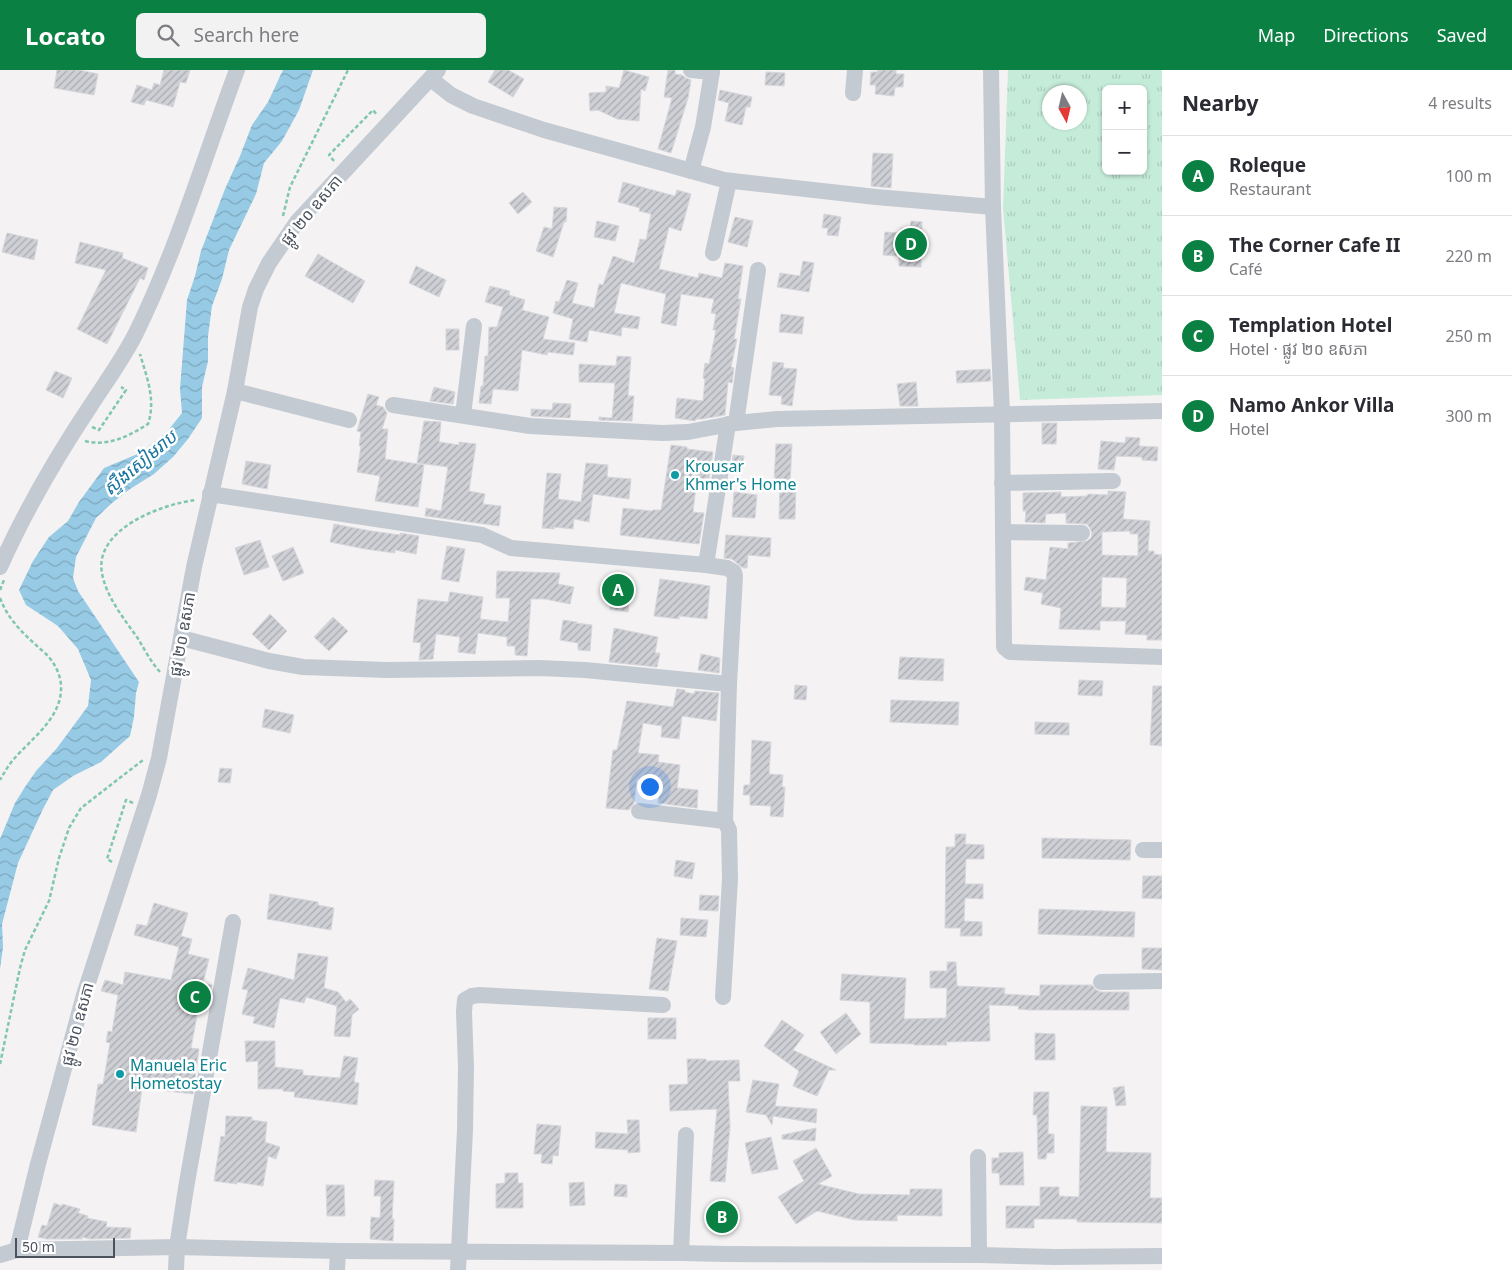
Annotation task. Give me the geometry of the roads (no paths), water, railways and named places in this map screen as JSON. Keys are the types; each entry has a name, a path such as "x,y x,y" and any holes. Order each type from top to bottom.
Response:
{"street":[{"path":"0,567 4,549 90,405 121,360 158,287 237,70"},
{"path":"691,171 703,127 712,71 692,70"},
{"path":"853,93 855,70"},
{"path":"992,70 993,207 1002,414 1004,647 1006,651 1162,657"},
{"path":"435,74 451,94 473,106 553,132 729,181 993,207"},
{"name":"ផ្លូវ ២០ ឧសភា","path":"4,1255 38,1164 84,995 150,795 165,730 205,497 235,391 250,307 256,289 282,242 310,207 435,74"},
{"path":"713,253 729,181"},
{"path":"706,565 758,270"},
{"path":"463,415 474,326"},
{"path":"235,391 349,420"},
{"path":"393,405 530,426 662,433 688,432 732,423 776,419 1162,411"},
{"path":"1002,483 1113,481"},
{"path":"205,497 482,535 511,548 706,565 727,568 734,572 725,821 729,830 730,879 723,997"},
{"path":"1003,532 1082,533"},
{"path":"181,638 269,661 303,667 387,670 539,668 585,670 729,684"},
{"path":"639,811 725,821"},
{"path":"1144,850 1162,850"},
{"path":"176,1270 177,1247 233,922"},
{"path":"1101,982 1162,981"},
{"path":"458,1270 465,1130 465,1000 472,996 480,995 664,1005"},
{"path":"681,1252 686,1135"},
{"path":"978,1156 979,1255"},
{"path":"4,1255 177,1247 338,1251 681,1252 725,1262 979,1255 1055,1264 1162,1256"},
{"path":"337,1270 338,1251"}],"water":[{"name":"ស្ទឹងសៀមរាប","path":"283,70 313,70 299,110 282,141 264,163 256,194 229,250 222,279 212,306 208,336 208,361 202,387 202,418 173,457 154,474 112,503 96,518 76,557 73,578 78,591 139,682 130,736 101,762 73,776 53,790 18,863 2,924 3,947 0,969 0,839 15,803 25,787 88,706 91,680 78,649 58,626 26,605 19,590 33,561 49,537 68,521 79,502 104,468 140,453 166,433 182,413 180,389 187,300 201,251 252,125 268,102"}],"place":[{"name":"Namo Ankor Villa","path":"911,244"},
{"name":"Krousar Khmer's Home","path":"675,475"},
{"name":"Roleque","path":"618,590"},
{"name":"Templation Hotel","path":"195,997"},
{"name":"Manuela Eric Hometostay","path":"120,1074"},
{"name":"The Corner Cafe II","path":"722,1217"}]}
